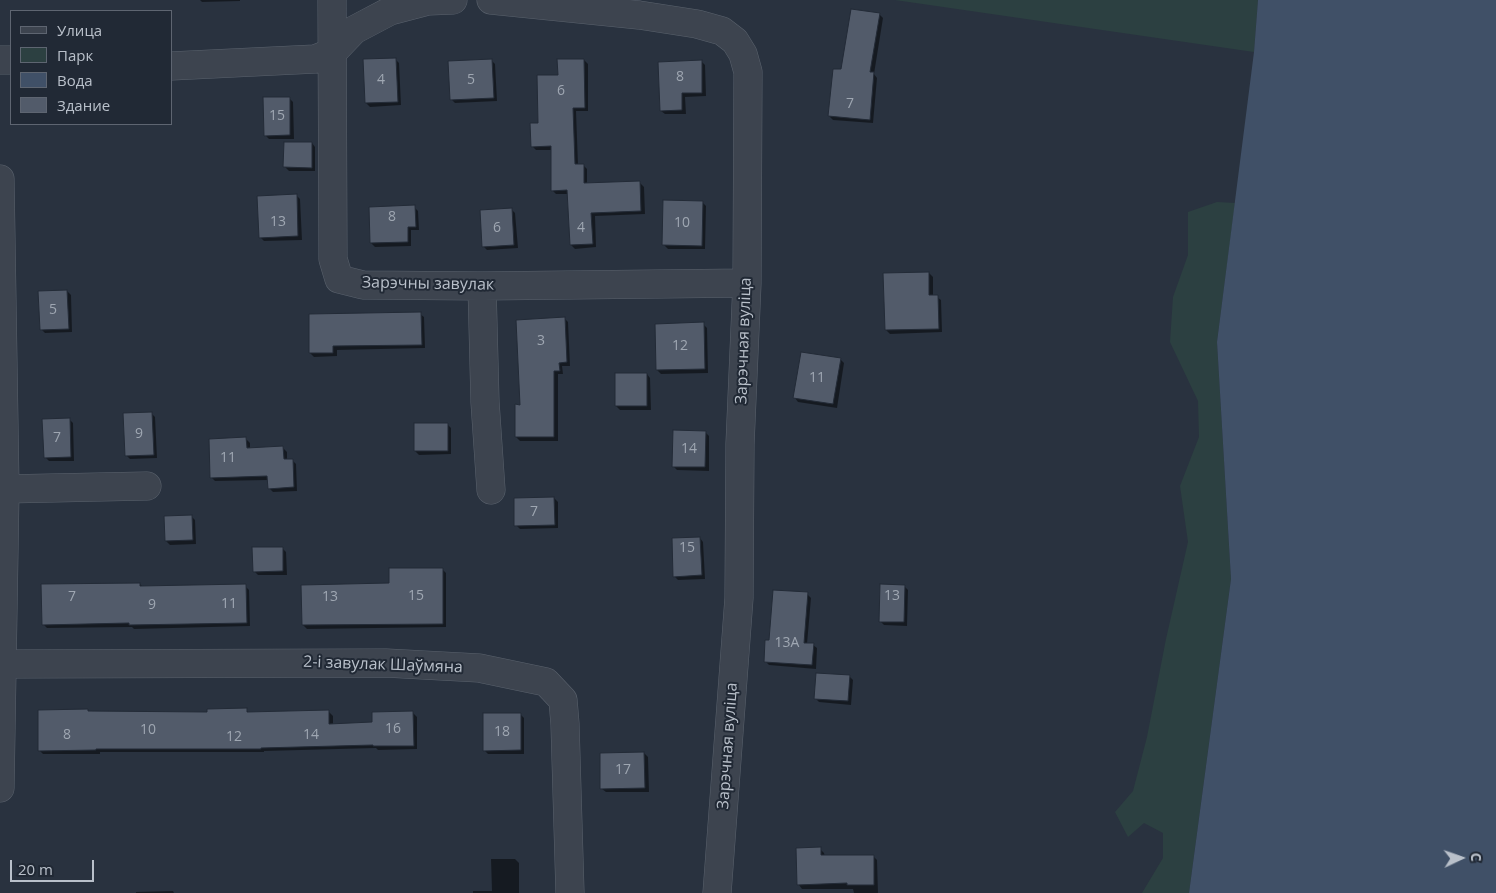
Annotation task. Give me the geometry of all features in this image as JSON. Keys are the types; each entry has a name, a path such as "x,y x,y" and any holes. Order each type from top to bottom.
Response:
{"street":[{"path":"332,0 332,52"},
{"path":"172,66 315,59 332,52 354,30 390,11 428,1 453,0"},
{"name":"Зарэчная вуліца","path":"491,0 638,14 722,31 735,41 743,54 748,72 746,283 740,444 739,598 717,893"},
{"name":"Зарэчны завулак","path":"332,52 333,259 339,279 363,284 482,286 746,283"},
{"path":"0,179 6,489 0,788"},
{"path":"482,286 485,402 492,490"},
{"path":"6,489 147,486"},
{"name":"2-і завулак Шаўмяна","path":"1,664 386,663 479,668 546,682 563,700 565,716 570,893"}],"green space":[{"path":"895,0 1258,0 1254,52"},
{"path":"1217,202 1235,203 1217,342 1231,579 1189,893 1142,893 1163,858 1163,833 1144,823 1128,837 1115,812 1133,791 1147,737 1166,639 1188,542 1180,486 1199,437 1198,401 1170,342 1173,297 1188,255 1188,212"}],"water":[{"path":"1258,0 1496,0 1496,893 1189,893 1231,579 1217,342 1254,52"}],"building":[{"path":"851,9 880,13 870,72 874,72 870,120 828,116 833,69 841,69"},
{"path":"396,58 398,102 365,103 363,59"},
{"path":"492,59 494,98 450,100 448,61"},
{"path":"557,59 584,59 585,108 573,108 575,164 584,164 584,183 640,181 641,211 591,213 593,244 570,245 567,190 551,191 551,146 531,147 530,123 538,123 537,75 558,75"},
{"path":"702,60 702,93 682,93 682,110 660,111 658,62"},
{"path":"263,97 290,97 290,135 264,136"},
{"path":"284,142 312,142 312,168 283,167"},
{"path":"297,194 298,236 259,238 257,196"},
{"path":"663,200 703,201 702,246 662,245"},
{"path":"415,205 416,227 408,227 408,242 370,243 369,207"},
{"path":"512,208 514,245 482,247 480,210"},
{"path":"929,272 929,295 938,295 939,329 885,330 883,273"},
{"path":"67,290 69,329 40,330 38,291"},
{"path":"421,312 422,345 333,346 333,353 309,353 309,314"},
{"path":"565,317 567,362 559,363 560,371 554,371 554,437 515,437 515,404 520,405 516,320"},
{"path":"704,322 705,369 656,370 655,324"},
{"path":"801,352 841,358 833,404 793,398"},
{"path":"615,373 647,373 647,406 615,406"},
{"path":"152,412 154,455 125,456 123,413"},
{"path":"70,418 71,457 44,458 42,419"},
{"path":"414,423 448,423 448,451 414,451"},
{"path":"673,430 706,431 705,467 672,467"},
{"path":"246,437 247,448 283,446 284,459 293,459 294,487 268,489 267,476 210,478 209,439"},
{"path":"554,497 555,525 514,526 514,498"},
{"path":"192,515 193,540 165,541 164,516"},
{"path":"700,537 702,575 673,577 672,538"},
{"path":"252,547 283,547 283,571 253,572"},
{"path":"389,568 443,568 443,624 302,625 301,585 389,583"},
{"path":"140,583 140,586 246,584 247,623 42,625 41,584"},
{"path":"880,584 905,585 904,622 879,622"},
{"path":"773,590 808,592 804,643 814,643 812,665 764,662 765,640 769,640"},
{"path":"816,673 850,675 848,701 814,699"},
{"path":"247,708 247,712 329,710 329,724 372,722 372,712 413,711 414,746 373,745 261,749 38,751 38,710 88,709 88,711 207,712 207,709"},
{"path":"483,713 521,713 521,750 483,751"},
{"path":"644,752 645,788 600,789 600,753"},
{"path":"821,847 821,855 874,855 874,885 847,885 847,883 797,885 796,848"}]}
